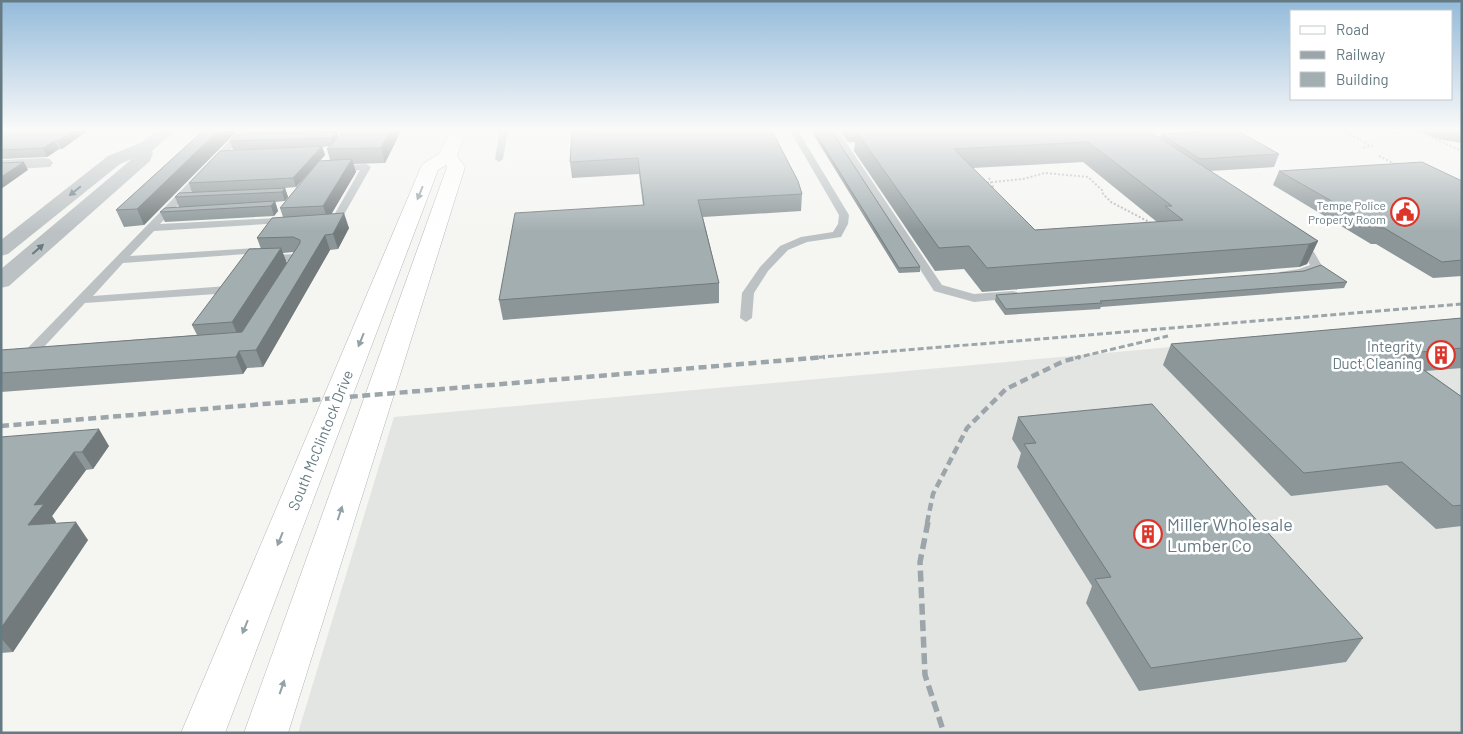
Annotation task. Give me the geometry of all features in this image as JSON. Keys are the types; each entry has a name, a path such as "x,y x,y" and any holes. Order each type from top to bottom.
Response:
{"main road":[{"name":"South McClintock Drive","path":"203,733 430,168 437,163"},
{"path":"266,733 456,167 453,163"}],"street":[{"path":"1,165 39,163"},
{"path":"1,250 110,163"},
{"path":"1,281 138,163"}],"lane":[{"path":"42,359 23,361 179,198 217,163"},
{"path":"746,318 748,293 764,269 784,248 805,240 837,235 843,224 844,215 813,163"},
{"path":"860,163 938,288 974,298 1024,294"},
{"path":"315,226 332,225 366,167 328,169"},
{"path":"179,198 198,197"},
{"path":"165,213 184,212"},
{"path":"120,260 264,240 290,227"},
{"path":"150,228 264,240 298,257 283,280"},
{"path":"1271,275 1300,272 1316,266 1310,254 1288,239"},
{"path":"81,300 230,287"},
{"path":"219,302 230,287"}],"path":[{"path":"975,183 1023,179 1044,172 1088,177 1102,190 1103,194 1111,202 1150,223 1153,228"},
{"path":"989,178 993,187 990,196"},
{"path":"1150,223 1159,222"}],"shaded area":[{"path":"1462,321 1462,733 298,733 394,417"}],"building":[{"path":"1,163 22,163 1,177"},
{"path":"167,163 184,163 137,209 116,210"},
{"path":"208,163 306,163 293,178 189,183"},
{"path":"317,163 349,163 323,206 280,208"},
{"path":"639,163 789,163 802,194 698,200 719,283 499,300 515,213 644,205"},
{"path":"834,163 852,163 920,267 899,268"},
{"path":"879,163 968,163 1035,230 1183,220 1165,206 1172,206 1116,163 1199,163 1318,241 1309,244 987,268 969,246 939,248"},
{"path":"1425,163 1462,181 1462,260 1442,262 1279,171"},
{"path":"285,188 282,192 175,197 179,193"},
{"path":"275,201 271,206 160,212 165,208"},
{"path":"344,213 333,234 325,235 256,350 239,351 236,357 1,373 1,350 242,332 300,243 300,240 293,237 257,238 272,218"},
{"path":"281,248 232,322 192,325 249,249"},
{"path":"1321,265 1347,282 1100,301 1102,303 1006,309 996,295 1304,271"},
{"path":"1462,318 1462,348 1401,354 1462,397 1462,505 1453,506 1402,462 1304,473 1171,344"},
{"name":"Miller Wholesale Lumber Co","path":"1152,404 1363,638 1151,668 1095,579 1111,577 1024,444 1036,443 1018,417"},
{"path":"99,429 82,452 74,452 34,505 44,504 28,525 76,522 1,628 1,437"}],"railway":[{"path":"810,358 1462,304"},
{"path":"1075,358 1168,336"},
{"path":"1,426 825,357"},
{"path":"927,523 933,494 967,428 1006,389 1064,361 1080,357"},
{"path":"928,522 920,562 925,675 944,733"}],"place":[{"name":"Tempe Police Property Room","path":"1405,212"},
{"name":"Integrity Duct Cleaning","path":"1441,355"},
{"name":"Miller Wholesale Lumber Co","path":"1148,534"}]}
